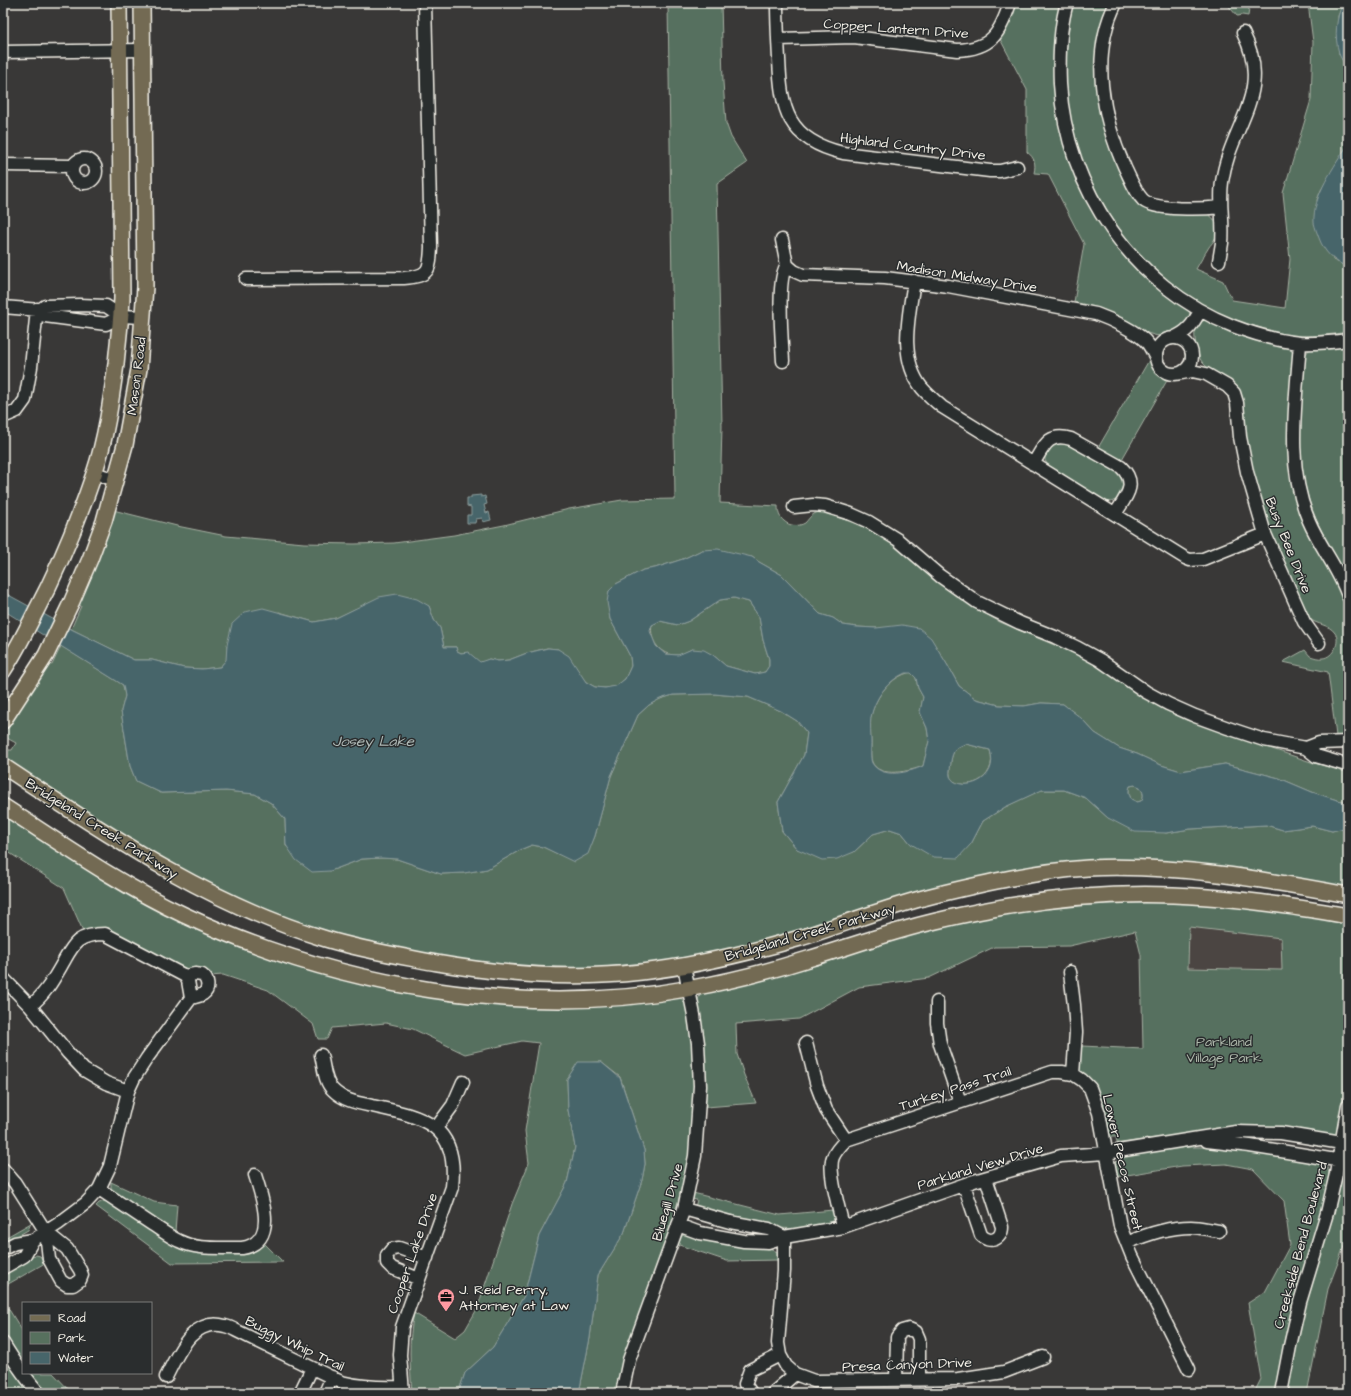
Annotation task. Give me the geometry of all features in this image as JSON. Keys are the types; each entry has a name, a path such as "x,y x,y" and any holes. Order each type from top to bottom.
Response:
{"main road":[{"name":"Mason Road","path":"3,671 47,590 77,521 102,446 112,400 121,316 122,172 119,3"},
{"name":"Mason Road","path":"3,721 46,654 72,601 102,527 126,446 139,369 145,287 142,3"},
{"name":"Bridgeland Creek Parkway","path":"3,766 116,840 156,864 246,909 282,924 327,939 370,950 480,970 537,976 596,976 642,972 684,966 801,938 931,896 1036,874 1086,868 1177,869 1232,874 1348,895"},
{"name":"Bridgeland Creek Parkway","path":"3,806 99,868 140,892 182,914 234,937 274,952 319,966 364,977 422,988 479,996 536,1000 598,999 689,988 752,976 885,934 937,921 1040,901 1132,894 1175,895 1229,898 1278,904 1348,916"}],"street":[{"path":"246,279 404,278 417,277 425,274 430,265 425,3"},
{"name":"Highland Country Drive","path":"777,3 780,85 786,110 798,130 816,144 829,150 843,153 990,171 1017,167"},
{"name":"Copper Lantern Drive","path":"778,39 854,37 957,50 969,49 981,47 993,36 1004,21 1010,3"},
{"path":"1066,3 1061,35 1059,64 1061,96 1065,123 1073,155 1087,189 1102,216 1136,261 1158,282 1200,311 1248,332 1275,339 1300,343 1324,343 1348,340"},
{"path":"1116,3 1108,21 1104,36 1102,83 1104,100 1111,130 1127,173 1143,200 1149,204 1192,209 1221,207"},
{"path":"1219,261 1222,243 1222,182 1225,166 1254,87 1254,62 1250,47 1243,33"},
{"path":"3,52 142,50"},
{"path":"3,165 72,166"},
{"path":"782,240 787,265 783,272 781,282 781,335 783,361"},
{"name":"Madison Midway Drive","path":"787,265 794,271 803,275 863,276 914,281 1082,310 1107,318 1140,336 1153,340 1170,339"},
{"path":"914,281 908,323 907,351 909,363 921,387 942,407 1190,560 1203,559 1265,534"},
{"path":"3,307 38,309 45,306 106,306 121,316"},
{"path":"38,309 45,316 106,324 121,316 143,317"},
{"path":"3,416 17,411 25,400 31,367 38,309"},
{"path":"1192,326 1191,365 1182,373 1176,375 1165,373 1160,369 1156,358 1159,346 1170,339 1179,336 1192,326 1200,311"},
{"name":"Madison Midway Drive","path":"1140,336 1148,344 1156,358"},
{"path":"1170,339 1184,340 1192,352"},
{"path":"1300,343 1294,428 1296,477 1308,519 1318,540 1345,583 1348,596"},
{"name":"Busy Bee Drive","path":"1192,352 1198,364 1206,374"},
{"name":"Busy Bee Drive","path":"1182,373 1192,371 1206,374 1227,386 1234,393 1236,398 1240,437 1247,472 1265,534 1304,622 1319,643"},
{"path":"1034,464 1049,440 1055,437 1063,437 1071,439 1120,467 1127,473 1130,479 1130,486 1128,494 1115,514"},
{"path":"94,473 116,480"},
{"path":"794,507 825,506 851,514 869,522 898,540 940,576 977,602 1020,623 1078,648 1100,660 1146,692 1168,704 1235,731 1264,740 1306,748 1316,756 1346,764 1346,742 1319,743 1306,748"},
{"path":"3,1249 15,1243 33,1240 46,1232 86,1203 99,1189 110,1166 128,1091 134,1078 191,998 205,993 207,983 206,979 202,975 195,974 186,976 105,934 87,936 79,940 72,947 46,991 30,1006"},
{"name":"Bluegill Drive","path":"622,1393 629,1360 684,1209 696,1156 700,1086 698,1043 684,966"},
{"path":"1070,972 1076,1032 1073,1074"},
{"path":"186,976 191,998"},
{"path":"3,978 30,1006 68,1054 84,1070 106,1083 128,1091"},
{"path":"937,1002 937,1023 940,1044 960,1102"},
{"path":"806,1043 817,1086 826,1110 846,1140 838,1148 833,1157 830,1168 843,1227"},
{"path":"321,1055 326,1077 332,1089 342,1097 353,1102 409,1114 421,1118 436,1128 453,1105 463,1082"},
{"name":"Turkey Pass Trail","path":"846,1140 1052,1072 1073,1074"},
{"name":"Lower Pecos Street","path":"1073,1074 1090,1088 1099,1114 1120,1226 1132,1256 1189,1369"},
{"name":"Creekside Bend Boulevard","path":"1280,1393 1300,1302 1343,1161 1348,1105"},
{"name":"Cooper Lake Drive","path":"402,1390 400,1355 402,1327 452,1187 454,1171 452,1155 446,1141 436,1128"},
{"name":"Parkland View Drive","path":"678,1225 700,1233 744,1241 768,1242 784,1237 843,1227 964,1185 1061,1156 1106,1153 1236,1132 1281,1133 1345,1144"},
{"name":"Parkland View Drive","path":"1190,1139 1250,1146 1343,1161"},
{"path":"3,1169 15,1184 46,1232"},
{"path":"99,1189 178,1241 194,1246 208,1248 243,1248 252,1244 264,1231 265,1216 263,1202 255,1175"},
{"path":"964,1185 981,1235 987,1240 995,1240 1001,1235 1002,1227 986,1178"},
{"path":"684,1209 730,1222 769,1229 784,1237 784,1271 778,1343 780,1355 786,1366 796,1374 773,1393"},
{"path":"1127,1243 1144,1235 1168,1229 1192,1227 1219,1231"},
{"path":"3,1268 24,1256 33,1240"},
{"path":"419,1279 392,1268 387,1262 387,1255 392,1249 399,1248 427,1258"},
{"name":"Buggy Whip Trail","path":"166,1377 190,1335 201,1327 212,1325 224,1326 341,1382 359,1386 402,1390"},
{"path":"896,1380 897,1337 902,1331 909,1329 916,1332 920,1339 919,1380"},
{"path":"3,1344 22,1373"},
{"path":"751,1393 745,1384 750,1370 780,1355"},
{"name":"Presa Canyon Drive","path":"796,1374 814,1381 958,1379 1004,1372 1043,1357"},
{"path":"300,1393 312,1368"},
{"path":"23,1374 39,1393"},
{"path":"325,1393 332,1378"}],"shaded area":[{"path":"1189,927 1282,938 1282,970 1188,968"}],"green space":[{"path":"668,3 721,3 723,82 726,123 731,137 747,163 717,184 722,426 720,503 778,506 781,518 786,523 794,525 805,523 815,513 824,512 865,527 902,551 956,596 977,609 1000,622 1078,655 1158,706 1186,720 1314,763 1334,768 1348,769 1348,802 1312,792 1279,778 1225,764 1181,771 1161,765 1119,748 1095,733 1081,718 1063,704 1041,703 1024,706 999,705 976,699 959,686 931,639 876,628 843,625 833,618 820,614 782,575 752,557 702,550 683,559 655,568 643,570 616,584 609,591 610,619 630,656 631,666 625,679 616,686 605,688 595,687 586,682 558,649 547,648 527,653 509,660 498,661 489,659 480,663 468,653 461,653 457,651 456,647 444,647 440,628 434,620 429,606 355,609 336,618 314,622 279,612 227,645 227,659 220,667 202,669 184,668 152,660 134,660 71,629 81,606 77,603 113,510 177,526 226,536 304,543 354,544 394,543 454,535 504,525 569,509 622,500 675,499"},
{"path":"1016,3 1061,3 1055,46 1054,72 1056,100 1068,155 1078,181 1091,206 1105,230 1122,252 1152,283 1189,310 1189,319 1187,323 1178,330 1156,336 1137,328 1106,311 1074,302 1084,244 1048,174 1034,173 1034,161 1027,152 1027,90 1000,39"},
{"path":"1072,3 1110,3 1098,38 1096,58 1100,106 1105,132 1113,156 1139,203 1207,214 1213,218 1217,229 1216,236 1196,269 1223,281 1232,300 1285,308 1290,259 1283,193 1311,100 1313,42 1308,3 1343,3 1338,16 1339,54 1348,69 1348,144 1321,190 1317,200 1333,260 1348,267 1348,332 1305,336 1291,335 1261,328 1227,316 1195,299 1165,278 1139,253 1117,224 1097,193 1082,160 1071,126 1065,80 1066,49"},
{"path":"1226,3 1250,3 1248,16 1237,16"},
{"path":"1205,320 1286,346 1291,349 1293,353 1288,442 1290,469 1295,496 1314,542 1348,606 1348,736 1336,736 1328,672 1283,662 1305,650 1310,656 1319,658 1327,657 1335,648 1337,637 1330,628 1310,619 1271,532 1259,496 1248,452 1241,394 1234,383 1207,367 1200,359 1195,340 1195,332 1198,325"},
{"path":"1348,345 1348,575 1322,532 1315,517 1305,486 1300,453 1300,416 1305,355 1309,350 1314,348"},
{"path":"1152,355 1158,368 1169,377 1121,461 1098,448"},
{"path":"1061,440 1120,472 1124,479 1124,486 1118,499 1111,502 1106,501 1048,465 1045,459 1047,451 1052,443"},
{"path":"734,598 749,602 759,617 763,640 769,659 769,666 765,672 755,674 726,666 713,655 692,649 679,655 671,655 661,650 654,641 652,636 652,625 660,621 678,625 689,621 720,600"},
{"path":"61,646 123,685 125,696 121,711 130,766 136,781 161,793 226,791 255,794 271,803 285,819 286,846 330,871 362,859 381,858 397,859 441,874 464,873 487,869 532,845 543,847 558,854 587,854 595,836 611,776 638,715 649,705 660,699 673,695 714,694 748,697 781,711 797,721 807,733 804,755 778,802 782,831 797,849 854,852 873,834 890,829 902,833 911,844 971,844 983,821 1005,807 1041,790 1064,790 1086,798 1108,818 1166,833 1190,829 1266,825 1283,830 1312,826 1332,831 1348,827 1348,890 1128,865 872,910 707,957 607,969 516,969 391,951 276,917 148,854 3,760 8,750 12,750 16,743 3,736 3,732 47,663 52,665"},
{"path":"911,672 916,678 918,688 923,697 920,712 927,728 929,741 923,766 911,770 888,772 876,767 871,760 871,716 876,701 885,688 897,678"},
{"path":"966,744 990,750 991,762 989,771 983,778 976,782 960,784 954,781 950,776 951,761 956,750 960,746"},
{"path":"1135,785 1140,787 1143,794 1141,801 1137,802 1131,799 1129,792 1130,786"},
{"path":"3,814 150,904 410,992 679,997 682,999 687,1007 693,1048 695,1086 691,1142 679,1198 630,1344 617,1393 579,1393 590,1338 598,1275 624,1233 642,1180 645,1164 644,1150 620,1077 601,1062 578,1063 567,1079 568,1110 575,1147 567,1183 539,1236 524,1296 493,1347 465,1373 459,1391 460,1393 412,1393 410,1343 414,1313 455,1338 465,1330 477,1309 512,1204 529,1163 525,1131 539,1043 522,1041 465,1054 413,1029 386,1023 332,1028 327,1039 318,1039 313,1024 268,990 223,975 210,976 206,972 199,969 182,968 108,929 100,928 83,931 64,888 8,852 3,852"},
{"name":"Parkland Village Park","path":"1174,902 1283,913 1348,923 1348,1036 1344,1092 1338,1130 1335,1135 1329,1137 1199,1132 1121,1143 1117,1143 1116,1137 1110,1137 1102,1100 1094,1087 1081,1074 1079,1060 1082,1046 1143,1049 1141,955 1135,931 1069,946 994,947 929,978 859,987 799,1019 736,1024 737,1054 756,1103 706,1107 705,1059 698,999 701,994 706,991 794,972 877,944 945,925 984,917 1061,907","holes":["1189,927 1281,938 1282,970 1188,968"]},
{"path":"1184,1147 1217,1147 1259,1151 1324,1164 1327,1167 1329,1178 1326,1194 1285,1338 1275,1393 1254,1393 1261,1379 1248,1303 1265,1292 1290,1245 1284,1201 1253,1169 1226,1164 1182,1166 1115,1177 1114,1162 1119,1161 1118,1156"},
{"path":"1348,1169 1348,1236 1328,1289 1307,1393 1286,1393 1304,1308 1330,1223 1342,1175"},
{"path":"111,1182 154,1202 177,1205 175,1232 113,1191 111,1189"},
{"path":"693,1193 780,1215 833,1210 835,1216 832,1223 804,1229 776,1228 695,1207 697,1200 691,1199"},
{"path":"104,1201 109,1202 168,1242 182,1249 197,1253 237,1254 263,1242 283,1262 172,1263 96,1206"},
{"path":"31,1223 28,1230 3,1244 3,1239"},
{"path":"686,1234 735,1246 770,1248 778,1253 779,1260 727,1261 676,1244 678,1238"},
{"path":"36,1255 40,1256 45,1263 3,1287 3,1272"},
{"path":"3,1300 22,1330 22,1362 3,1332"},
{"path":"3,1355 15,1374 31,1393 8,1393 3,1388"},
{"path":"30,1374 54,1374 72,1393 46,1393"}],"water":[{"path":"1343,3 1348,3 1348,69 1341,59 1337,47 1336,34 1337,21"},
{"path":"1348,144 1348,267 1334,259 1321,243 1314,223 1314,213 1320,192"},
{"path":"481,495 481,497 485,496 487,504 484,505 486,513 489,512 491,520 483,522 482,518 476,519 475,523 467,523 467,515 471,515 471,507 467,506 467,498"},
{"name":"Josey Lake","path":"718,549 752,557 782,575 820,614 833,618 843,625 876,628 902,625 919,628 931,638 959,686 976,699 999,705 1024,706 1041,703 1063,704 1081,718 1095,733 1119,748 1161,765 1181,771 1225,764 1279,778 1312,792 1348,802 1348,827 1332,831 1312,826 1283,830 1266,825 1190,829 1166,833 1135,832 1108,818 1086,798 1064,790 1042,790 1005,807 983,821 971,844 958,858 933,857 911,844 902,833 890,829 873,834 854,852 837,859 822,860 797,849 782,831 778,802 804,755 807,733 797,721 781,711 748,697 714,694 673,695 660,699 649,705 638,715 611,776 595,836 588,854 574,862 543,847 532,845 487,869 464,873 441,874 397,859 381,858 362,859 330,871 312,872 296,860 286,845 285,819 271,803 255,794 226,791 161,793 136,781 130,766 121,711 125,696 123,685 3,610 3,592 71,629 134,660 152,660 184,668 202,669 220,667 226,660 227,645 232,624 245,612 263,608 314,622 336,618 379,597 397,594 417,599 429,606 434,620 440,628 444,647 456,647 457,651 461,653 468,652 480,662 489,659 498,661 509,660 527,653 548,648 558,649 569,656 586,682 595,687 605,688 616,686 625,679 631,666 630,656 610,619 607,602 609,591 616,584 643,570 655,568 683,559 702,550","holes":["734,598 749,602 759,617 763,640 769,659 769,666 765,672 755,674 726,666 713,655 704,650 692,649 678,655 665,654 656,646 650,631 652,625 660,621 678,625 689,621 720,600","905,673 911,673 916,678 918,688 923,697 920,712 927,728 929,741 923,766 904,772 889,773 882,771 872,763 871,717 875,703 887,685","966,744 990,750 992,762 989,771 984,778 968,784 960,784 954,781 950,776 953,754 957,748","1135,785 1140,787 1143,794 1141,801 1137,802 1131,799 1129,792 1130,786"]},
{"path":"578,1062 601,1062 620,1078 644,1150 645,1164 642,1180 624,1233 598,1275 590,1338 579,1393 460,1393 459,1391 465,1373 493,1347 524,1296 539,1236 567,1183 575,1147 568,1110 567,1079"}],"place":[{"name":"J. Reid Perry, Attorney at Law","path":"446,1312"}]}
